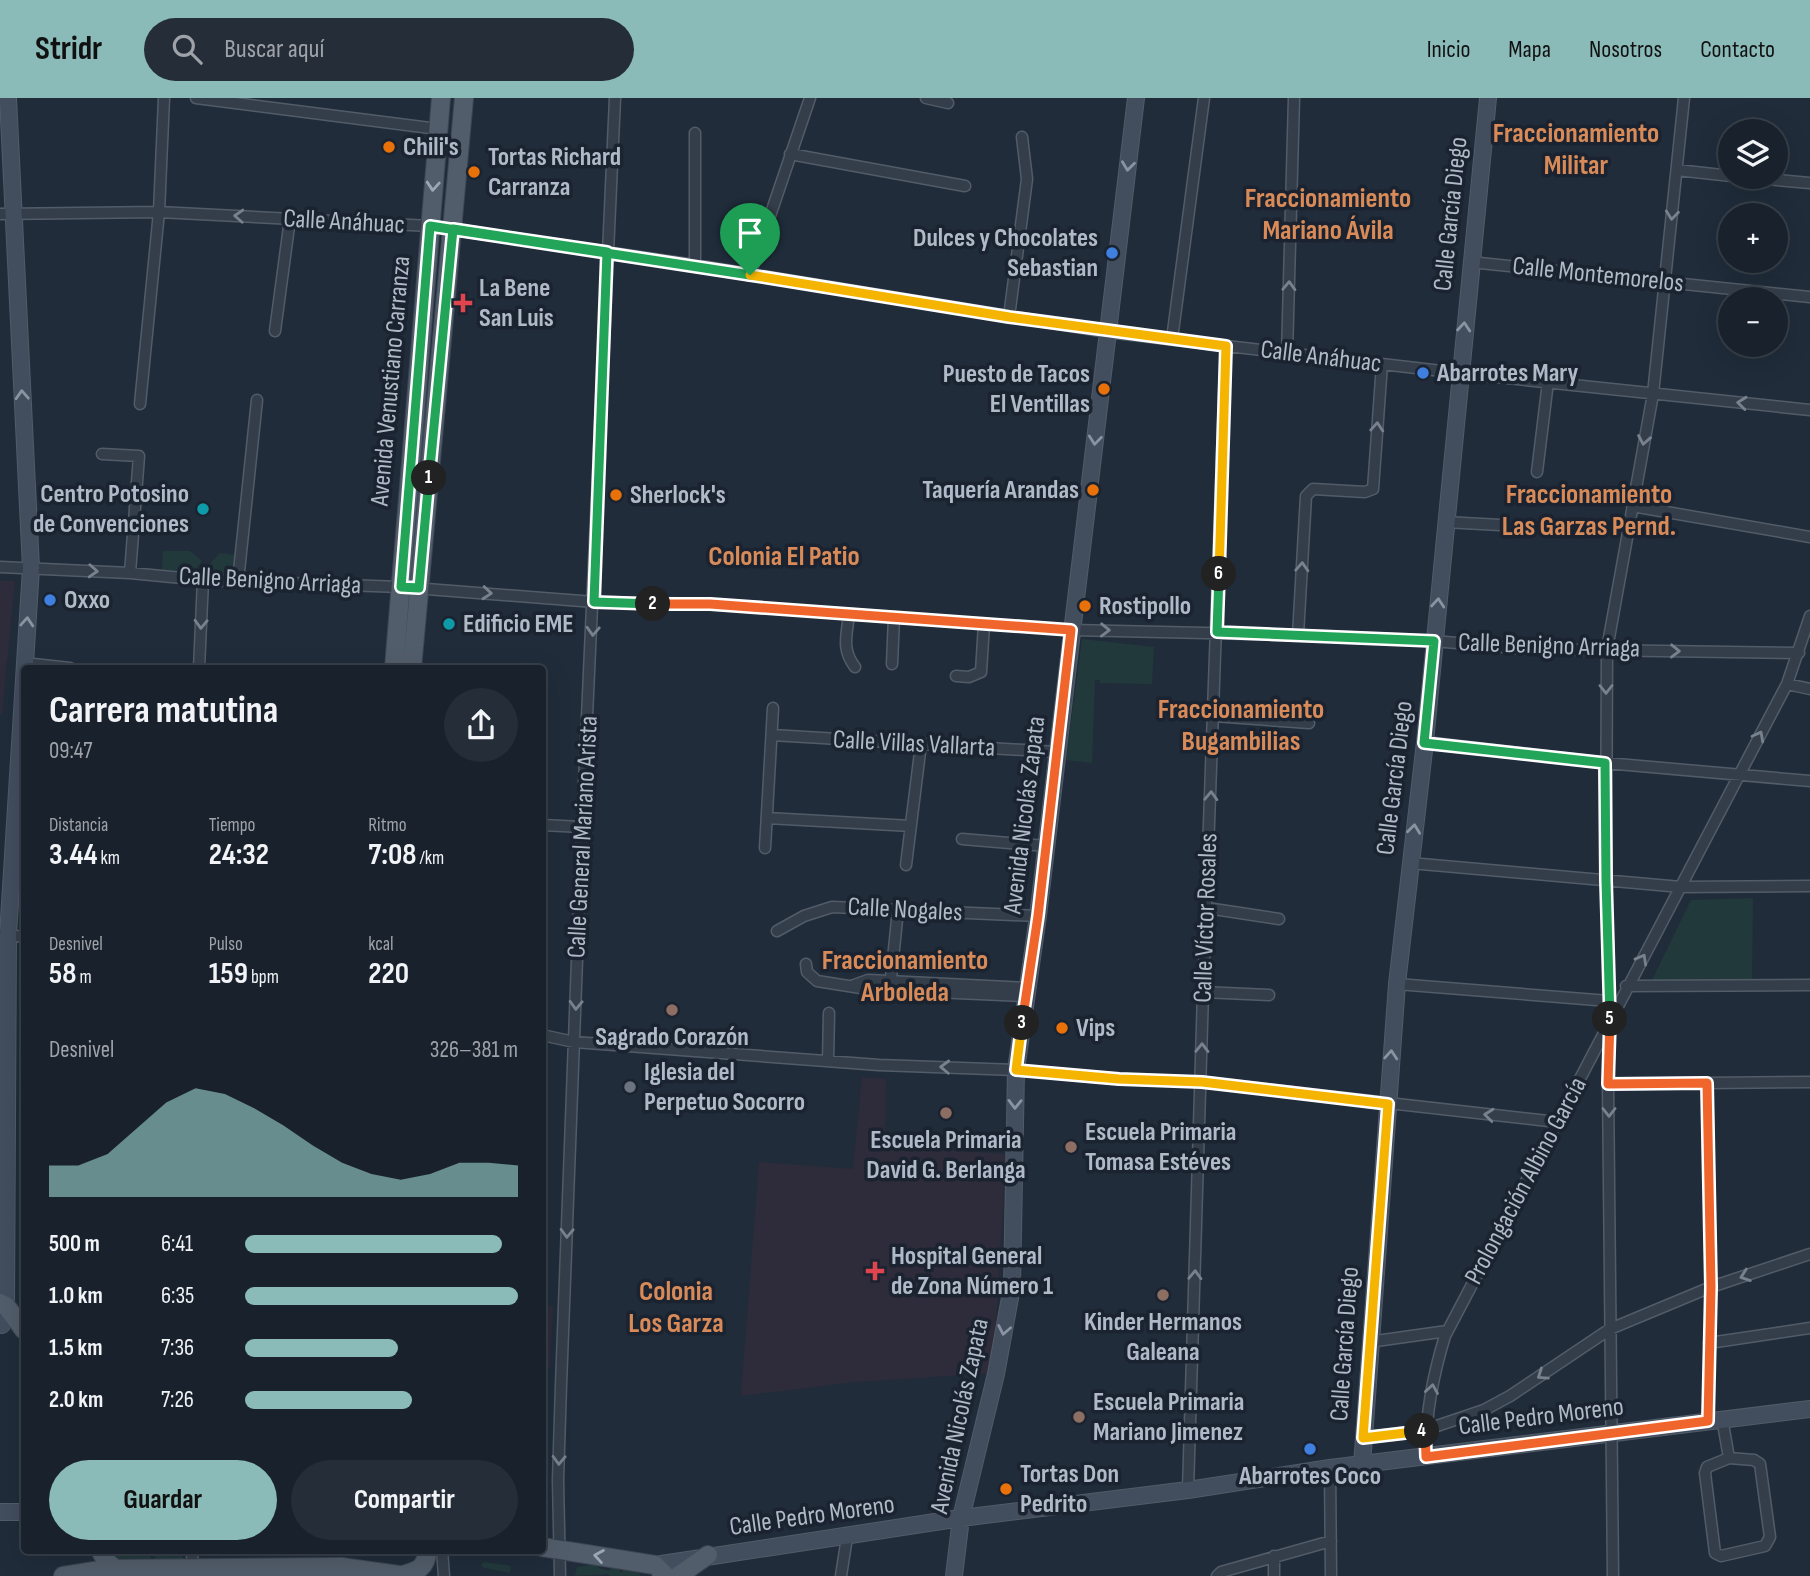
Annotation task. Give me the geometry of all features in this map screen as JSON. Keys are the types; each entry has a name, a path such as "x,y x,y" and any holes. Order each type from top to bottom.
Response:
{"main road":[{"name":"Avenida Venustiano Carranza","path":"412,665 410,587 430,226 440,98"},
{"name":"Avenida Venustiano Carranza","path":"395,665 410,587 453,229 464,98"},
{"path":"550,1548 660,1570"},
{"path":"100,1554 110,1571"},
{"path":"208,1554 216,1564 226,1567"},
{"path":"320,1554 341,1572"},
{"path":"63,1576 110,1571 195,1573 226,1567 404,1576 419,1571 426,1554"},
{"path":"678,1576 708,1555"}],"street":[{"path":"8,98 7,213 31,568 24,663 42,665"},
{"path":"140,404 159,212 164,98"},
{"path":"196,98 438,129"},
{"name":"Calle General Mariano Arista","path":"560,1576 550,1548 558,1466 582,827 615,98"},
{"path":"750,275 810,98"},
{"path":"926,98 948,103"},
{"name":"Avenida Nicolás Zapata","path":"954,1576 961,1518 996,1374 1012,1287 1016,1070 1038,916 1136,98"},
{"path":"1172,339 1204,98"},
{"path":"1287,354 1294,98"},
{"name":"Calle García Diego","path":"1362,1465 1397,984 1424,743 1488,98"},
{"path":"1612,1576 1606,649 1653,394 1684,98"},
{"path":"695,132 695,265"},
{"path":"1009,317 1027,179 1022,137"},
{"path":"790,154 965,186"},
{"path":"1677,170 1718,175"},
{"path":"1788,181 1810,183"},
{"name":"Calle Anáhuac","path":"7,213 159,212 430,226 695,265 1107,332 1810,410"},
{"path":"275,331 290,219"},
{"name":"Calle Montemorelos","path":"1470,262 1810,297"},
{"name":"Calle Víctor Rosales","path":"1188,1490 1226,346"},
{"path":"1298,635 1306,496 1313,489 1365,492 1373,489 1382,364"},
{"path":"1537,471 1548,382"},
{"path":"238,581 257,400"},
{"path":"102,454 139,456 130,573"},
{"path":"1632,506 1810,537"},
{"path":"1445,522 1500,526"},
{"name":"Calle Benigno Arriaga","path":"0,567 130,573 203,580 410,587 594,602 710,604 1071,630 1298,635 1434,641 1526,649 1799,653"},
{"path":"199,665 203,580"},
{"path":"849,614 847,656 855,667"},
{"name":"Prolongación Albino García","path":"1426,1457 1425,1430 1435,1368 1447,1331 1787,684 1810,616"},
{"path":"892,664 894,617"},
{"path":"956,677 970,677 981,672 984,624"},
{"path":"1787,684 1810,689"},
{"path":"765,848 773,708"},
{"path":"1214,716 1309,723"},
{"name":"Calle Villas Vallarta","path":"772,736 1057,752"},
{"path":"1424,743 1605,763 1810,781"},
{"path":"906,865 921,744"},
{"path":"11,1319 11,936 21,776"},
{"path":"767,818 911,826"},
{"path":"546,825 582,827"},
{"path":"962,839 1046,846"},
{"path":"1410,863 1681,887 1810,886"},
{"name":"Calle Nogales","path":"777,930 804,916 832,907 1038,916"},
{"path":"1206,908 1279,919"},
{"path":"890,986 898,910"},
{"path":"806,964 807,972 817,981 852,985 1026,992"},
{"path":"1397,984 1609,1000"},
{"path":"1626,986 1810,985"},
{"path":"1203,992 1269,995"},
{"path":"828,1061 829,1013"},
{"path":"546,1036 575,1042 828,1061 1202,1082 1557,1122"},
{"path":"1608,1084 1810,1082"},
{"path":"1707,1083 1711,1287 1709,1343 1715,1420 1729,1458"},
{"path":"1363,1438 1425,1430 1485,1410 1610,1329 1711,1287 1810,1254"},
{"path":"1709,1343 1810,1328"},
{"path":"1369,1342 1447,1331"},
{"name":"Calle Pedro Moreno","path":"660,1570 708,1555 847,1537 961,1518 1188,1490 1329,1468 1810,1409"},
{"path":"1729,1458 1754,1460 1760,1464 1769,1537 1765,1546 1721,1556 1715,1553 1705,1473 1707,1467 1729,1458"},
{"path":"1329,1468 1331,1576"},
{"path":"0,1512 21,1512"},
{"path":"841,1576 847,1537"},
{"path":"1217,1576 1221,1572 1273,1556 1331,1541"},
{"path":"192,1554 195,1573"},
{"path":"442,1554 444,1576"},
{"path":"1273,1556 1274,1576"}],"shaded area":[{"path":"0,581 15,581 2,714 0,714"},
{"name":"Hospital General de Zona Número 1","path":"862,1077 886,1079 885,1146 1006,1154 993,1373 855,1382 741,1396 759,1162 853,1169"},
{"path":"546,1305 553,1306 550,1368 547,1372"}],"green space":[{"path":"163,551 190,551 202,561 194,572 162,570"},
{"path":"220,553 235,555 234,575 201,573"},
{"path":"1082,639 1154,647 1152,684 1099,683 1100,680 1095,680 1092,763 1066,760"},
{"path":"1753,898 1752,982 1651,982 1691,900"},
{"path":"113,1554 151,1555 149,1562 117,1562"},
{"path":"155,1554 182,1554 183,1559 155,1560"},
{"path":"483,1562 511,1566 510,1573 484,1568 481,1565"},
{"path":"598,1564 598,1568 609,1571 618,1567 621,1573 624,1568 639,1571 640,1576 575,1576 577,1567"}],"place":[{"name":"Chili's","path":"389,147"},
{"name":"Tortas Richard Carranza","path":"474,172"},
{"name":"Dulces y Chocolates Sebastian","path":"1112,253"},
{"name":"La Bene San Luis","path":"463,303"},
{"name":"Abarrotes Mary","path":"1423,373"},
{"name":"Puesto de Tacos El Ventillas","path":"1104,389"},
{"name":"Taquería Arandas","path":"1093,490"},
{"name":"Sherlock's","path":"616,495"},
{"name":"Centro Potosino de Convenciones","path":"203,509"},
{"name":"Oxxo","path":"50,600"},
{"name":"Rostipollo","path":"1085,606"},
{"name":"Edificio EME","path":"449,624"},
{"name":"Sagrado Corazón","path":"672,1010"},
{"name":"Vips","path":"1062,1028"},
{"name":"Iglesia del Perpetuo Socorro","path":"630,1087"},
{"name":"Escuela Primaria David G. Berlanga","path":"946,1113"},
{"name":"Escuela Primaria Tomasa Estéves","path":"1071,1147"},
{"name":"Hospital General de Zona Número 1","path":"875,1271"},
{"name":"Kinder Hermanos Galeana","path":"1163,1295"},
{"name":"Escuela Primaria Mariano Jimenez","path":"1079,1417"},
{"name":"Abarrotes Coco","path":"1310,1449"},
{"name":"Tortas Don Pedrito","path":"1006,1489"}],"district":[{"name":"Fraccionamiento Militar","path":"1576,149"},
{"name":"Fraccionamiento Mariano Ávila","path":"1328,214"},
{"name":"Fraccionamiento Las Garzas Pernd.","path":"1589,510"},
{"name":"Colonia El Patio","path":"784,556"},
{"name":"Fraccionamiento Bugambilias","path":"1241,725"},
{"name":"Fraccionamiento Arboleda","path":"905,976"},
{"name":"Colonia Los Garza","path":"676,1307"}],"route":[{"path":"750,275 695,265 607,252 463,232 453,229 430,226 401,587 419,588 453,229 607,252 594,602 710,604 1071,630 1038,916 1016,1070 1119,1079 1202,1082 1388,1104 1363,1438 1425,1430 1426,1457 1708,1421 1711,1287 1707,1083 1608,1084 1610,1019 1605,763 1424,743 1434,641 1217,632 1226,346 1107,332 750,275"}]}
